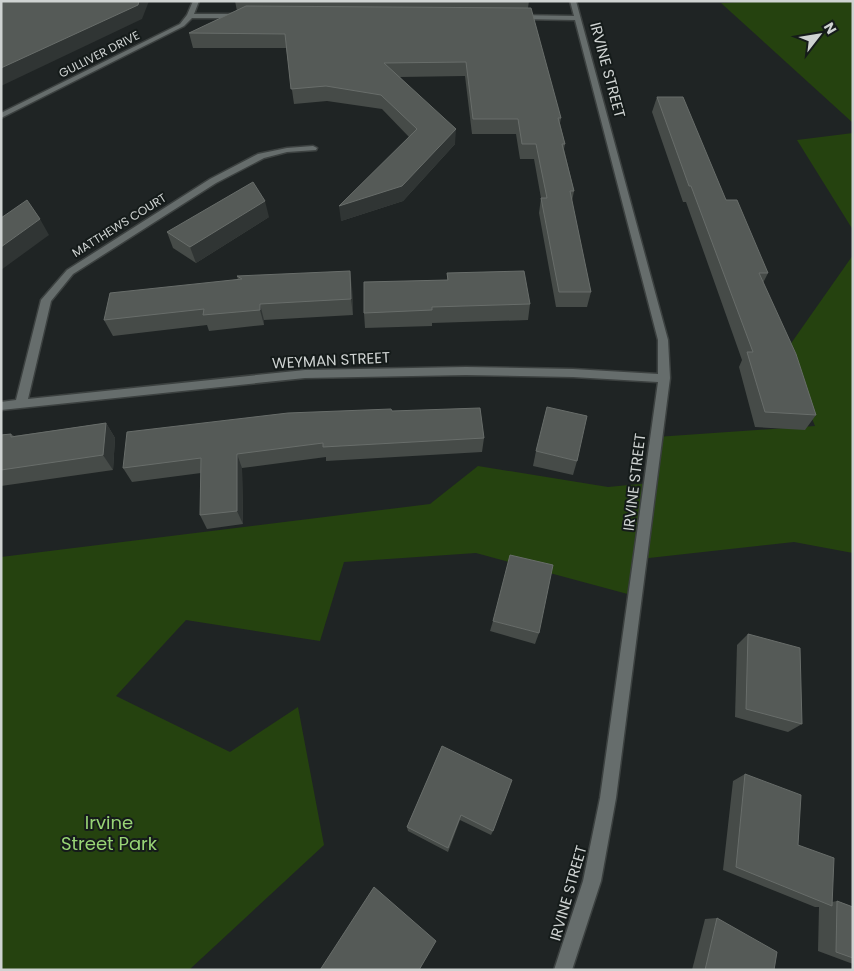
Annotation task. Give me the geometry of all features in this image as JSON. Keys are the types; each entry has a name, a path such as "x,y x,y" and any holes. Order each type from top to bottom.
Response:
{"street":[{"path":"196,1 190,16 250,16"},
{"name":"IRVINE STREET","path":"563,970 592,881 608,798 664,378 663,340 573,1"},
{"name":"GULLIVER DRIVE","path":"1,116 182,25 190,16"},
{"path":"508,17 578,18"},
{"name":"MATTHEWS COURT","path":"22,403 46,300 70,272 213,181 262,156 287,150 313,148"},
{"name":"WEYMAN STREET","path":"1,406 305,374 466,371 573,373 664,378"}],"green space":[{"path":"853,1 853,123 721,3"},
{"path":"853,133 853,230 797,140"},
{"name":"Irvine Street Park","path":"853,255 853,553 794,542 640,559 635,596 476,553 344,562 320,641 186,620 116,696 230,752 298,707 324,845 189,970 1,970 1,557 430,504 478,466 608,487 650,483 656,437 815,426 785,352"}],"building":[{"path":"1,1 139,1 138,5 1,68"},
{"path":"246,6 531,8 561,118 558,118 565,144 562,144 574,191 570,191 591,292 559,292 541,198 547,198 536,144 522,144 518,119 473,119 466,62 384,63 456,129 402,186 339,206 417,129 381,95 326,86 291,89 285,34 189,33"},
{"path":"657,97 683,97 726,200 737,200 768,273 759,273 796,354 816,415 765,412 747,352 753,352"},
{"path":"253,182 265,201 190,247 167,232"},
{"path":"27,200 40,219 1,247 1,218"},
{"path":"350,271 351,299 260,304 260,310 203,315 204,309 104,320 110,293 242,279 237,276"},
{"path":"524,271 530,304 432,307 432,310 364,313 364,282 448,280 447,273"},
{"path":"547,407 587,416 577,461 536,451"},
{"path":"480,408 484,438 323,447 323,443 237,454 237,511 200,515 201,458 123,468 127,432 288,413"},
{"path":"106,423 103,455 1,470 1,435 11,434 11,437"},
{"path":"510,555 553,565 539,633 493,621"},
{"path":"748,634 800,648 802,724 746,709"},
{"path":"442,746 512,780 493,831 461,815 448,848 407,827"},
{"path":"745,774 801,795 798,845 834,858 832,906 736,867"},
{"path":"374,887 436,941 419,970 320,970"},
{"path":"837,901 853,907 853,958 836,952"},
{"path":"717,918 777,952 774,970 705,970"}]}
